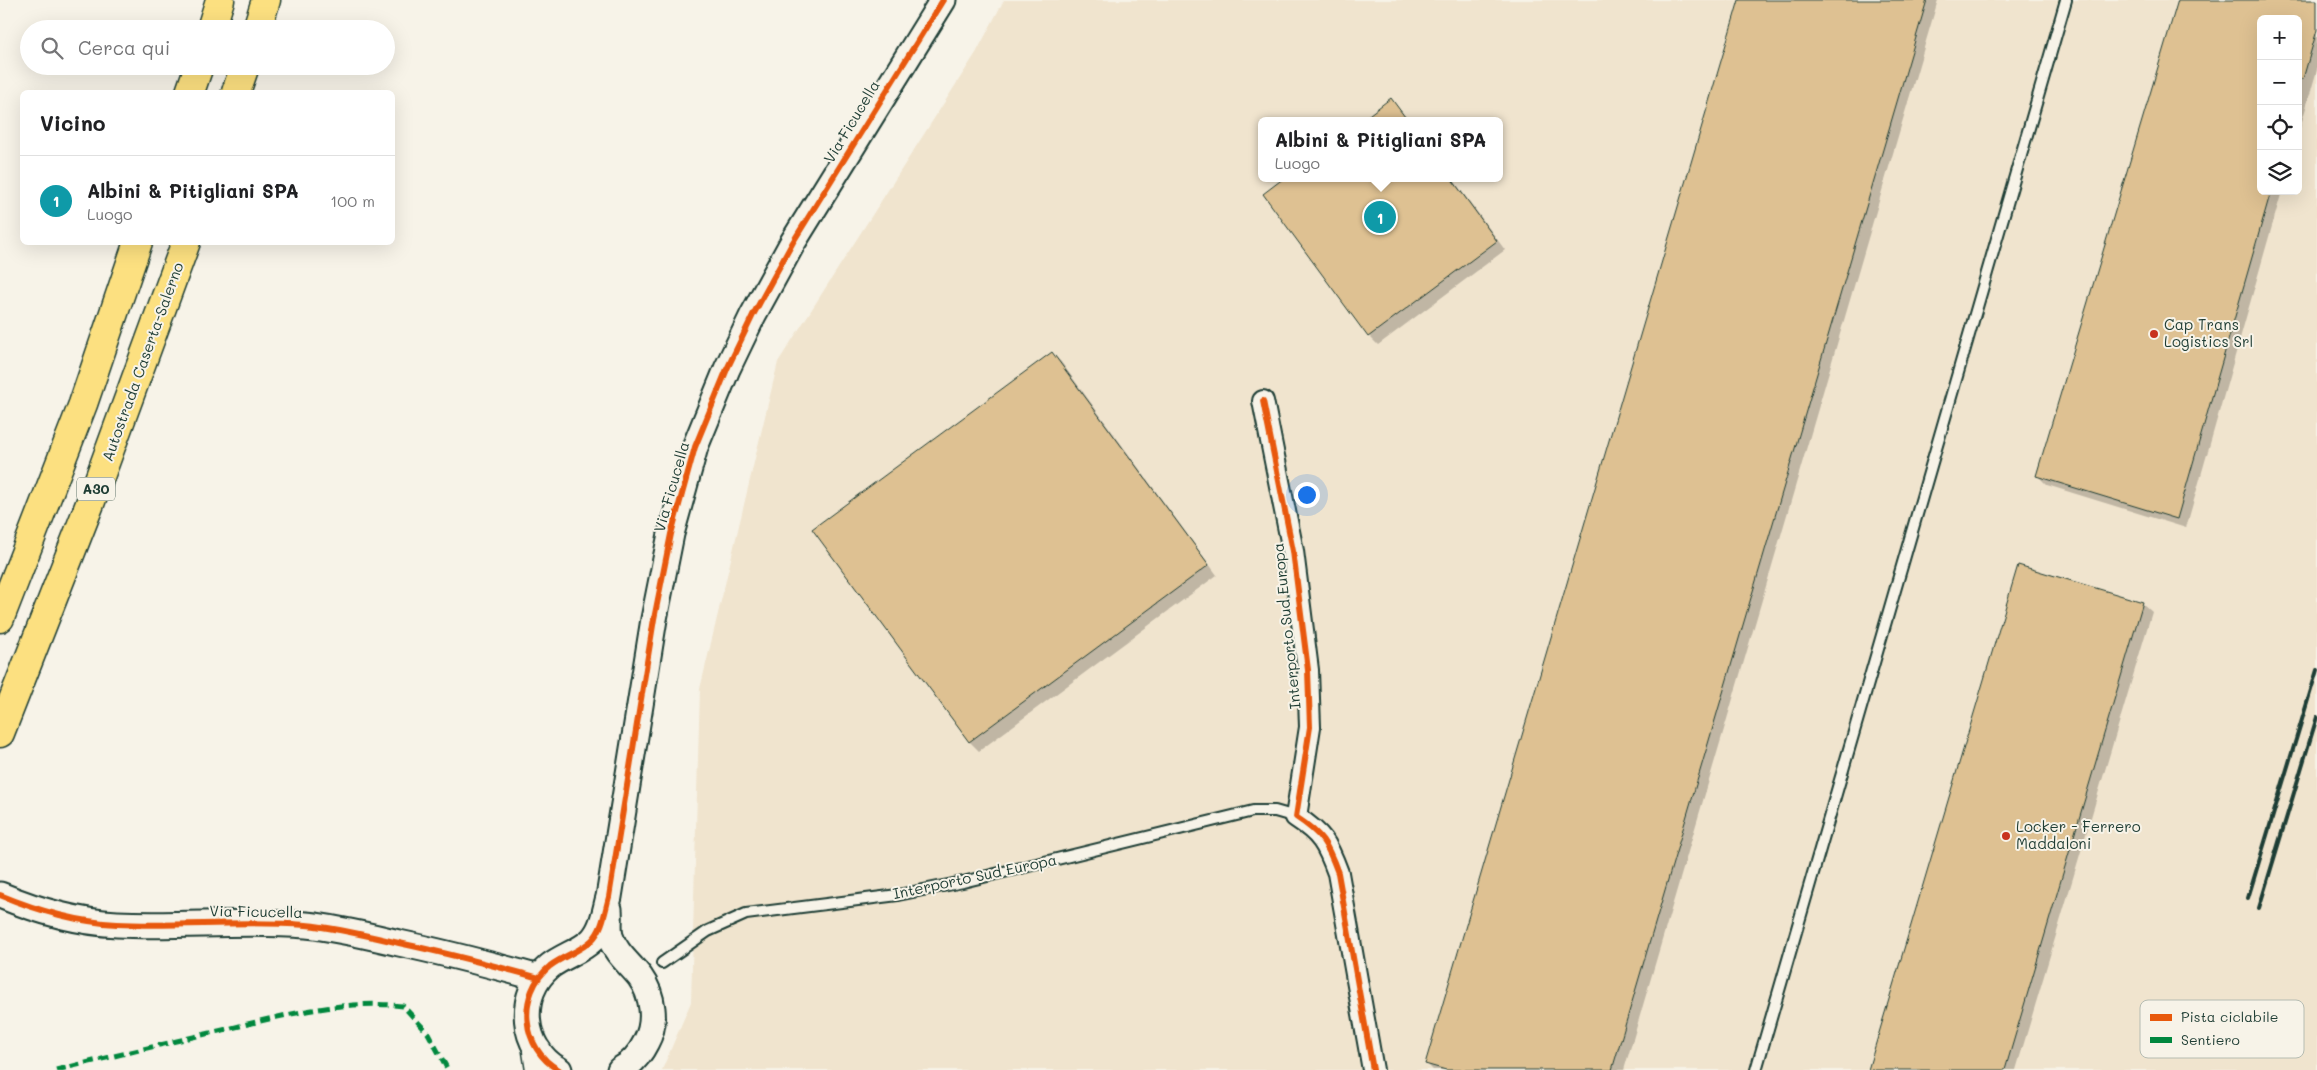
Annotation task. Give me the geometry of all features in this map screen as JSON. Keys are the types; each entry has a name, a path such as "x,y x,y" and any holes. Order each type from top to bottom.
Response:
{"highway":[{"path":"214,20 220,0"},
{"path":"260,20 266,0"},
{"path":"191,90 196,75"},
{"path":"237,90 242,75"},
{"name":"A30","path":"0,618 83,404 137,245"},
{"name":"Autostrada Caserta-Salerno","path":"0,733 91,501 185,245"}],"street":[{"name":"Via Ficucella","path":"559,1070 539,1060 529,1034 527,1014 530,995 539,978 550,966 592,940 600,929 609,897 654,619 671,534 695,447 727,369 753,315 789,250 943,0"},
{"name":"Interporto Sud Europa","path":"1263,401 1293,551 1308,670 1310,727 1296,817 1315,830 1329,848 1338,873 1373,1070"},
{"name":"Via Ficucella","path":"3,896 42,910 115,924 258,922 309,926 386,940 539,978"},
{"name":"Via Ficucella","path":"609,897 610,936 616,948 640,978 650,996 653,1016 649,1036 640,1054 620,1070"},
{"name":"Via Ficucella","path":"566,957 582,952 600,953 615,958 629,966"}],"lane":[{"path":"1756,1070 2066,0"},
{"name":"Interporto Sud Europa","path":"662,963 708,931 746,914 898,895 963,882 1253,812 1275,811 1296,817"}],"shaded area":[{"path":"1004,0 2317,0 2317,1070 662,1070 691,1002 700,689 778,362 976,53"}],"building":[{"path":"1739,0 1927,0 1612,1070 1446,1070 1425,1064"},
{"name":"Cap Trans Logistics Srl","path":"2178,0 2317,0 2317,30 2303,79 2302,15 2257,15 2257,195 2270,195 2177,519 2036,476"},
{"path":"1391,98 1405,117 1366,117"},
{"path":"1279,182 1454,182 1497,241 1368,337 1263,194"},
{"path":"1052,352 1209,565 969,742 812,529"},
{"name":"Locker - Ferrero Maddaloni","path":"2018,565 2143,602 2005,1070 1868,1070"}],"railway":[{"path":"2248,898 2317,670"},
{"path":"2259,908 2317,717"}],"marked path":[{"path":"56,1070 290,1014 334,1007 380,1004 403,1006 428,1033 448,1070"}],"cycle path":[{"path":"559,1070 546,1061 530,1035 528,1006 532,991 539,978 550,966 592,940 599,931 603,920 609,897 654,619 671,534 695,447 727,369 753,315 793,242 943,0"},
{"path":"1263,401 1293,551 1308,670 1310,727 1296,817 1323,840 1338,873 1373,1070"},
{"path":"0,895 28,906 57,914 102,923 141,925 282,924 329,928 434,951 539,978"}],"place":[{"name":"Albini & Pitigliani SPA","path":"1380,217"},
{"name":"Cap Trans Logistics Srl","path":"2154,334"},
{"name":"Locker - Ferrero Maddaloni","path":"2006,836"}]}
